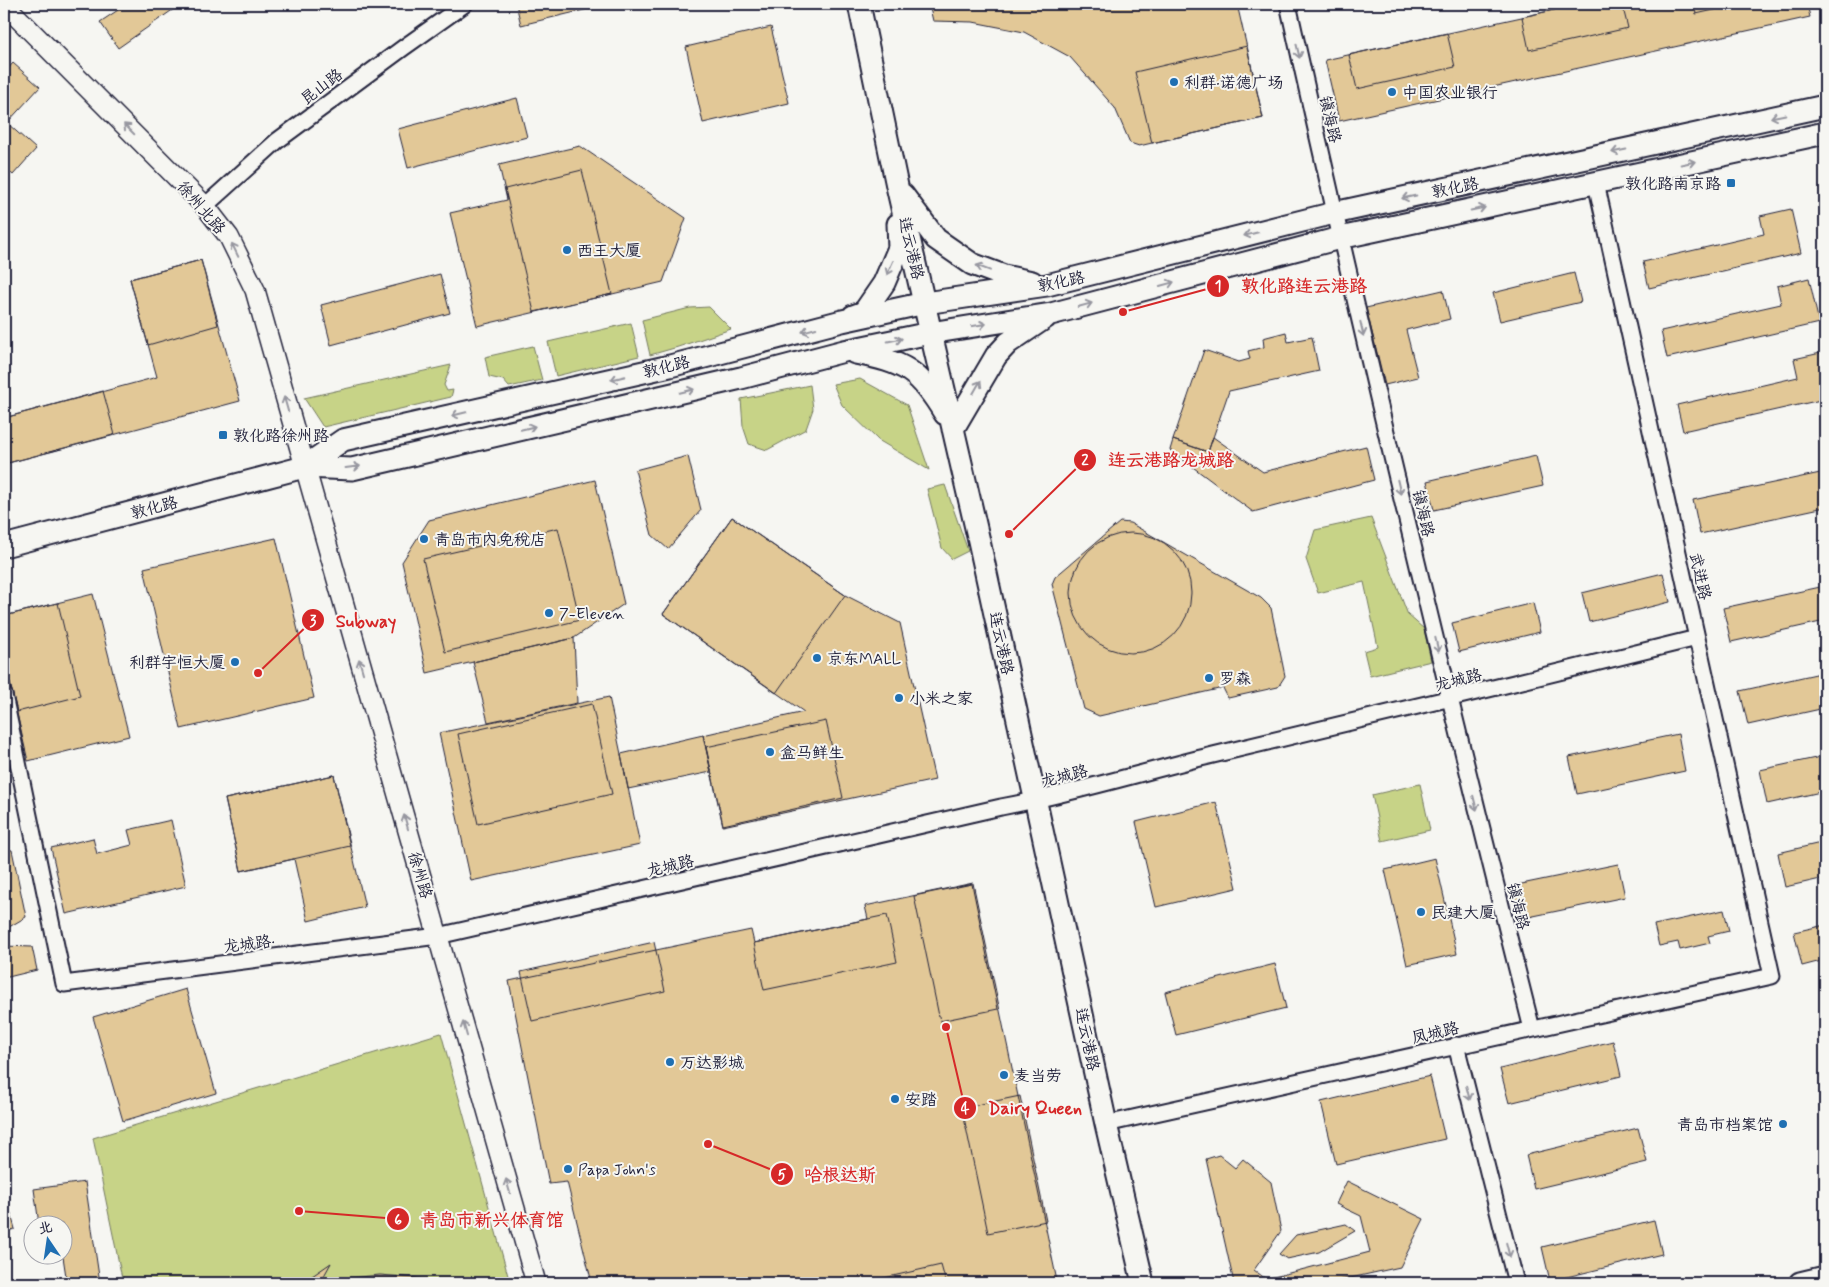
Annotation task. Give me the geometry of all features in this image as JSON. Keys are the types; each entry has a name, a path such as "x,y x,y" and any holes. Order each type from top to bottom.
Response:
{"main road":[{"name":"连云港路","path":"859,4 897,186 954,430 1106,1124 1143,1283"},
{"name":"敦化路","path":"304,468 343,440 670,366 842,321 925,302 1047,285 1334,213 1825,106"},
{"name":"敦化路","path":"4,546 304,468 352,468 741,378 844,351 930,333 1051,314 1340,238 1825,133"},
{"path":"897,186 936,239 972,264 1004,276 1047,285"},
{"path":"842,321 864,312 884,284 899,248 897,186"},
{"path":"844,351 885,358 910,369 934,396 954,430 996,356 1008,343 1051,314"},
{"path":"1800,1283 1825,1278"}],"street":[{"name":"徐州北路","path":"4,4 205,206 229,237 255,290 304,468"},
{"name":"昆山路","path":"205,206 277,141 465,4"},
{"name":"镇海路","path":"1288,4 1334,213 1449,699 1532,1029"},
{"name":"武进路","path":"1596,183 1772,976"},
{"name":"徐州路","path":"304,468 536,1283"},
{"name":"龙城路","path":"438,936 1000,807 1036,801 1218,754 1697,638"},
{"name":"龙城路·","path":"4,695 64,984 438,936"},
{"name":"凤城路","path":"1106,1124 1772,976"},
{"path":"1456,1045 1516,1283"}],"green space":[{"path":"709,307 731,329 650,355 642,320 690,308"},
{"path":"631,323 639,356 556,376 548,342"},
{"path":"533,346 542,380 509,387 503,380 489,377 485,357"},
{"path":"451,365 444,385 447,391 453,390 451,397 323,427 304,398"},
{"path":"860,379 907,405 929,470 878,440 842,405 833,384"},
{"path":"810,385 813,409 806,429 767,450 749,444 743,426 741,399"},
{"path":"945,485 968,551 952,559 942,548 927,489"},
{"path":"1371,518 1408,615 1424,629 1431,661 1370,676 1364,651 1378,647 1364,582 1318,593 1306,559 1315,530"},
{"path":"1420,784 1430,830 1382,841 1372,795"},
{"path":"441,1033 510,1283 123,1283 93,1138"}],"building":[{"path":"127,4 181,4 118,48 100,22"},
{"path":"516,4 609,4 521,25"},
{"name":"利群·诺德广场","path":"929,4 1237,4 1263,118 1139,146 1130,143 1115,108 1070,57 1024,32 973,22 933,21"},
{"path":"1580,4 1622,4 1628,28 1529,50 1522,17"},
{"path":"1581,4 1807,4 1810,17 1339,121 1325,60"},
{"path":"1694,4 1741,4 1696,14"},
{"path":"771,27 789,103 703,123 686,47"},
{"path":"1447,33 1455,67 1357,89 1349,55"},
{"path":"1247,46 1263,118 1152,143 1135,72"},
{"path":"13,63 40,87 7,123 36,149 13,175 4,167 4,73"},
{"path":"517,98 527,137 408,168 398,129"},
{"name":"西王大厦","path":"580,146 686,218 663,282 477,326 450,213 507,200 499,165"},
{"path":"582,170 612,294 534,312 505,189"},
{"path":"1791,209 1801,253 1649,288 1643,262 1764,234 1760,216"},
{"path":"201,260 218,325 148,345 130,279"},
{"path":"201,260 240,401 8,463 4,449 4,418 157,377 130,279"},
{"path":"1574,273 1581,302 1500,321 1493,293"},
{"path":"440,274 450,313 331,345 321,305"},
{"path":"1809,278 1819,323 1667,358 1661,331 1781,304 1777,286"},
{"path":"1443,290 1450,319 1406,330 1418,377 1385,385 1366,308"},
{"path":"1286,332 1288,342 1312,337 1319,371 1229,391 1208,452 1173,440 1204,350 1239,362 1250,359 1248,351 1264,347 1263,338"},
{"path":"1825,352 1825,399 1683,431 1677,405 1798,377 1794,359"},
{"path":"103,391 115,435 8,463 4,449 4,418"},
{"path":"1213,437 1263,472 1366,446 1374,480 1253,512 1170,450 1173,440 1208,452"},
{"path":"688,456 701,510 668,549 652,535 635,470"},
{"path":"1536,456 1543,486 1434,510 1427,481"},
{"path":"1825,472 1825,507 1700,534 1693,500"},
{"path":"595,480 624,604 574,638 427,673 402,562 429,520"},
{"path":"732,517 845,595 776,693 663,614"},
{"name":"京东MALL","path":"732,517 845,595 900,623 935,780 723,826 703,735 804,712 663,614"},
{"path":"1120,522 1130,523 1261,598 1271,608 1285,676 1278,687 1228,698 1223,688 1099,716 1084,709 1052,584 1055,577"},
{"path":"558,528 580,620 445,652 423,559"},
{"path":"1131,533 1154,538 1164,543 1173,551 1181,560 1186,570 1191,593 1186,616 1181,626 1173,635 1164,643 1154,648 1131,653 1108,648 1098,643 1089,635 1081,626 1076,616 1071,593 1076,570 1081,560 1089,551 1098,543 1108,538"},
{"name":"利群宇恒大厦","path":"276,538 314,698 181,729 144,568"},
{"path":"1663,573 1670,602 1589,622 1582,593"},
{"path":"1825,586 1825,621 1731,642 1723,608"},
{"path":"93,594 129,736 28,761 4,658 4,616"},
{"path":"58,603 80,696 17,712 4,658 4,616"},
{"path":"1533,603 1540,632 1459,652 1452,623"},
{"path":"574,638 577,703 488,722 473,662"},
{"path":"1825,672 1825,708 1748,725 1740,691"},
{"path":"609,697 640,845 471,881 439,733"},
{"path":"592,704 612,794 478,824 458,734"},
{"path":"826,721 843,798 723,825 706,747"},
{"path":"1678,734 1685,771 1577,794 1569,757"},
{"path":"703,735 711,772 628,789 621,754"},
{"path":"1825,756 1825,791 1767,804 1760,770"},
{"path":"334,775 350,846 241,871 225,799"},
{"path":"334,775 365,907 308,921 294,859 241,871 225,799"},
{"path":"1216,802 1237,888 1156,907 1136,822"},
{"path":"171,820 186,886 66,914 51,848 93,838 97,854 132,845 128,830"},
{"path":"1825,842 1825,878 1785,887 1778,853"},
{"path":"4,849 12,850 26,917 4,930"},
{"name":"民建大厦","path":"1435,858 1457,954 1407,965 1385,870"},
{"path":"1618,864 1625,897 1519,919 1512,886"},
{"path":"973,883 1057,1281 1049,1283 592,1283 567,1182 549,1184 509,981 751,930 754,943 868,919 865,906"},
{"path":"972,884 998,1009 940,1021 914,896"},
{"path":"1724,910 1729,931 1708,936 1710,943 1680,950 1678,942 1659,946 1654,925"},
{"path":"887,915 897,962 764,990 754,943"},
{"path":"1825,925 1825,960 1802,966 1794,932"},
{"path":"654,942 665,991 532,1021 521,972"},
{"path":"4,946 32,947 37,970 4,978"},
{"path":"1275,964 1286,1008 1176,1035 1165,992"},
{"path":"186,989 216,1093 123,1121 93,1017"},
{"path":"1613,1041 1621,1076 1509,1103 1500,1069"},
{"path":"1430,1076 1445,1139 1336,1164 1321,1102"},
{"path":"1020,1096 1046,1221 988,1233 962,1108"},
{"path":"1638,1128 1647,1162 1534,1189 1526,1155"},
{"path":"1219,1155 1235,1168 1243,1159 1271,1182 1281,1231 1254,1270 1266,1279 1370,1252 1361,1216 1336,1204 1347,1181 1424,1219 1400,1267 1328,1283 1234,1283 1206,1159"},
{"path":"85,1182 100,1283 67,1283 64,1264 72,1264 72,1214 38,1214 34,1189"},
{"path":"4,1188 15,1229 4,1232"},
{"path":"1654,1220 1662,1254 1550,1281 1542,1247"},
{"path":"1346,1224 1355,1231 1319,1252 1287,1259 1279,1254 1296,1235"},
{"path":"331,1263 320,1283 302,1283"},
{"path":"941,1265 946,1283 862,1283"},
{"path":"380,1275 416,1278 437,1283 326,1283"}],"place":[{"name":"利群·诺德广场","path":"1174,82"},
{"name":"中国农业银行","path":"1392,92"},
{"name":"敦化路南京路","path":"1731,183"},
{"name":"西王大厦","path":"567,250"},
{"name":"敦化路连云港路","path":"1123,312"},
{"name":"敦化路徐州路","path":"223,435"},
{"name":"连云港路龙城路","path":"1009,534"},
{"name":"青岛市内免税店","path":"424,539"},
{"name":"7-Eleven","path":"549,613"},
{"name":"京东MALL","path":"817,658"},
{"name":"利群宇恒大厦","path":"235,662"},
{"name":"Subway","path":"258,673"},
{"name":"罗森","path":"1209,678"},
{"name":"小米之家","path":"899,698"},
{"name":"盒马鲜生","path":"770,752"},
{"name":"民建大厦","path":"1421,912"},
{"name":"Dairy Queen","path":"946,1027"},
{"name":"万达影城","path":"670,1062"},
{"name":"麦当劳","path":"1004,1075"},
{"name":"安踏","path":"895,1099"},
{"name":"青岛市档案馆","path":"1783,1124"},
{"name":"哈根达斯","path":"708,1144"},
{"name":"Papa John's","path":"568,1169"},
{"name":"青岛市新兴体育馆","path":"299,1211"}]}
